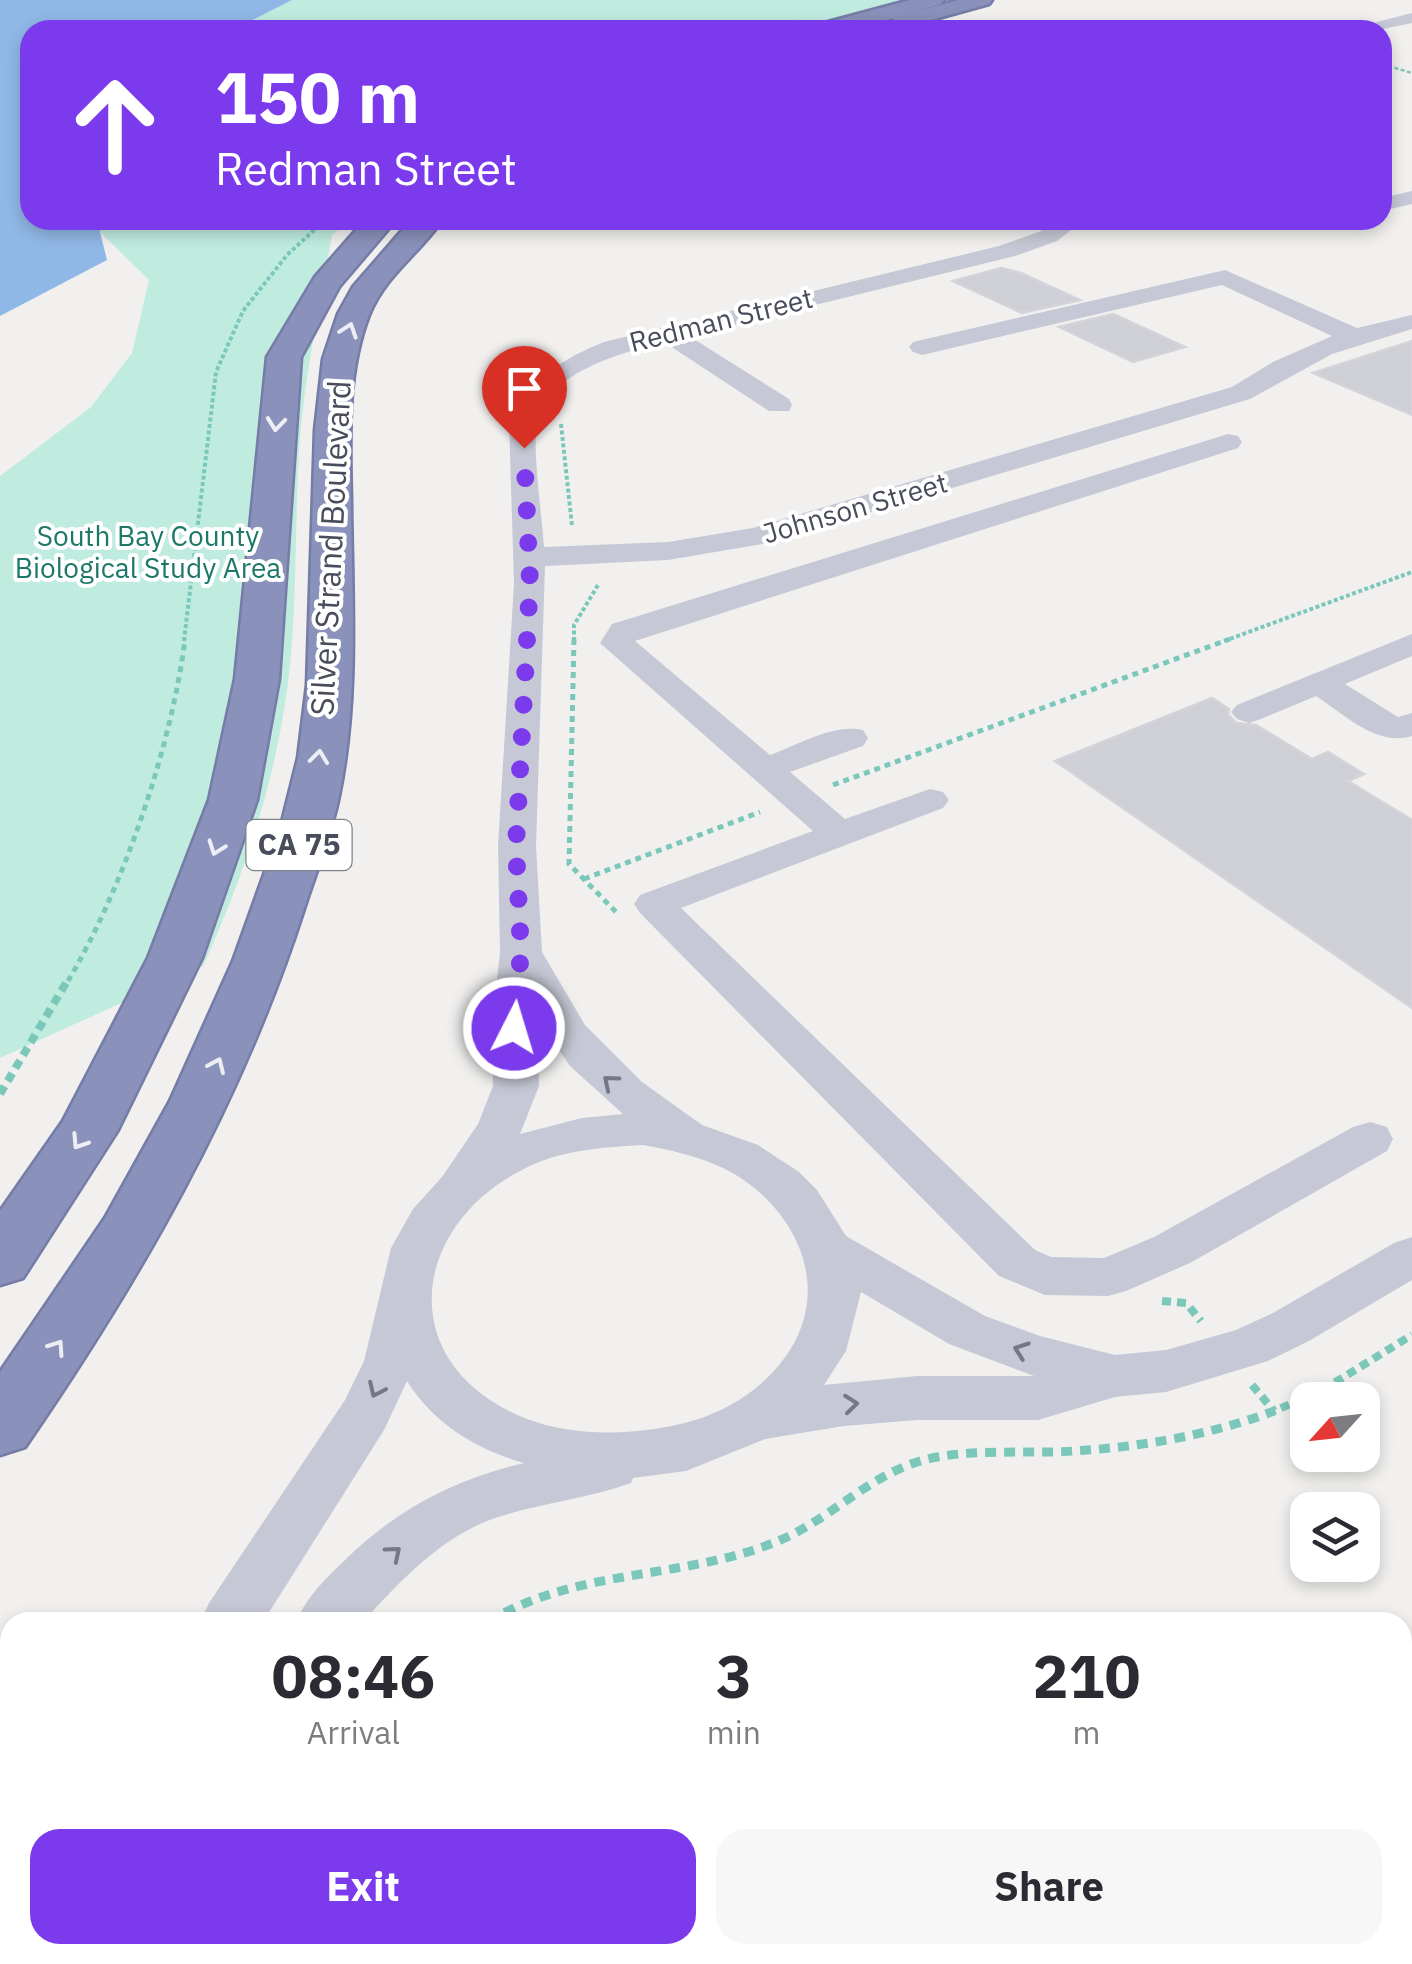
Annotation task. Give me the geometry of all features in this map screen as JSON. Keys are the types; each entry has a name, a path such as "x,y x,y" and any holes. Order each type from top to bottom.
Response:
{"highway":[{"path":"861,20 934,0"},
{"path":"911,20 982,0"},
{"name":"Silver Strand Boulevard","path":"0,1261 88,1130 176,958 233,800 257,679 284,357 304,312 333,270 372,230"},
{"name":"Silver Strand Boulevard","path":"0,1426 56,1350 178,1152 258,976 315,794 330,672 333,422 340,356 353,316 374,276 418,230"}],"street":[{"name":"Redman Street","path":"526,664 529,557 523,421 540,389 573,365 613,347 1007,251 1058,230"},
{"path":"922,347 1225,277 1352,336"},
{"name":"Johnson Street","path":"529,557 633,552 743,540 1242,393 1283,364 1352,336 1412,322"},
{"path":"665,332 779,405"},
{"path":"839,833 617,642 624,631 1228,442"},
{"path":"887,500 939,532"},
{"path":"236,1612 365,1414 390,1361 409,1267 420,1237 500,1128 516,1086 514,1028 521,952 516,846 526,664 537,616 556,591 582,571 633,552"},
{"path":"1249,712 1412,644"},
{"path":"1317,682 1394,730 1412,724"},
{"path":"765,769 850,738"},
{"path":"930,800 654,904 1017,1263 1044,1276 1108,1277 1172,1250 1370,1139"},
{"path":"334,1612 359,1582 442,1516 482,1498 675,1452 717,1438 754,1419 798,1382 824,1340 835,1294 828,1249 800,1199 752,1160 691,1136 614,1087 590,1064 562,1026 521,952"},
{"path":"461,1186 500,1160 545,1141 593,1130 643,1129 691,1136"},
{"path":"828,1249 967,1330 1032,1355 1115,1376"},
{"path":"754,1419 844,1404 898,1400 1038,1398 1115,1376 1166,1371 1250,1346 1412,1256"},
{"path":"405,1298 414,1346 441,1390 485,1426 543,1449 608,1459 675,1452"}],"path":[{"path":"0,1094 87,949 145,805 162,749 178,694 216,372 243,311 287,255 315,230"},
{"path":"584,879 1412,572"},
{"path":"502,1612 544,1590 724,1559 802,1529 865,1484 913,1462 980,1451 1092,1450 1201,1432 1274,1411 1321,1391 1412,1335"}],"green space":[{"path":"267,0 917,0 844,20 236,20"},
{"name":"South Bay County Biological Study Area","path":"98,230 338,230 332,235 304,400 292,647 283,719 267,791 245,862 203,966 0,1058 0,476 91,407 132,353 149,280"}],"water":[{"path":"0,0 292,0 253,20 20,20 20,230 100,230 107,260 0,316"}],"building":[{"path":"1001,268 1080,300 1022,313 953,281"},
{"path":"1113,314 1185,347 1133,362 1059,327"},
{"path":"1412,341 1412,415 1313,373"},
{"path":"1212,698 1229,709 1228,714 1236,723 1256,725 1312,759 1328,752 1364,774 1348,781 1412,820 1412,1008 1055,761"}],"route":[{"path":"514,1028 521,952 516,846 530,583 524,448"}]}
